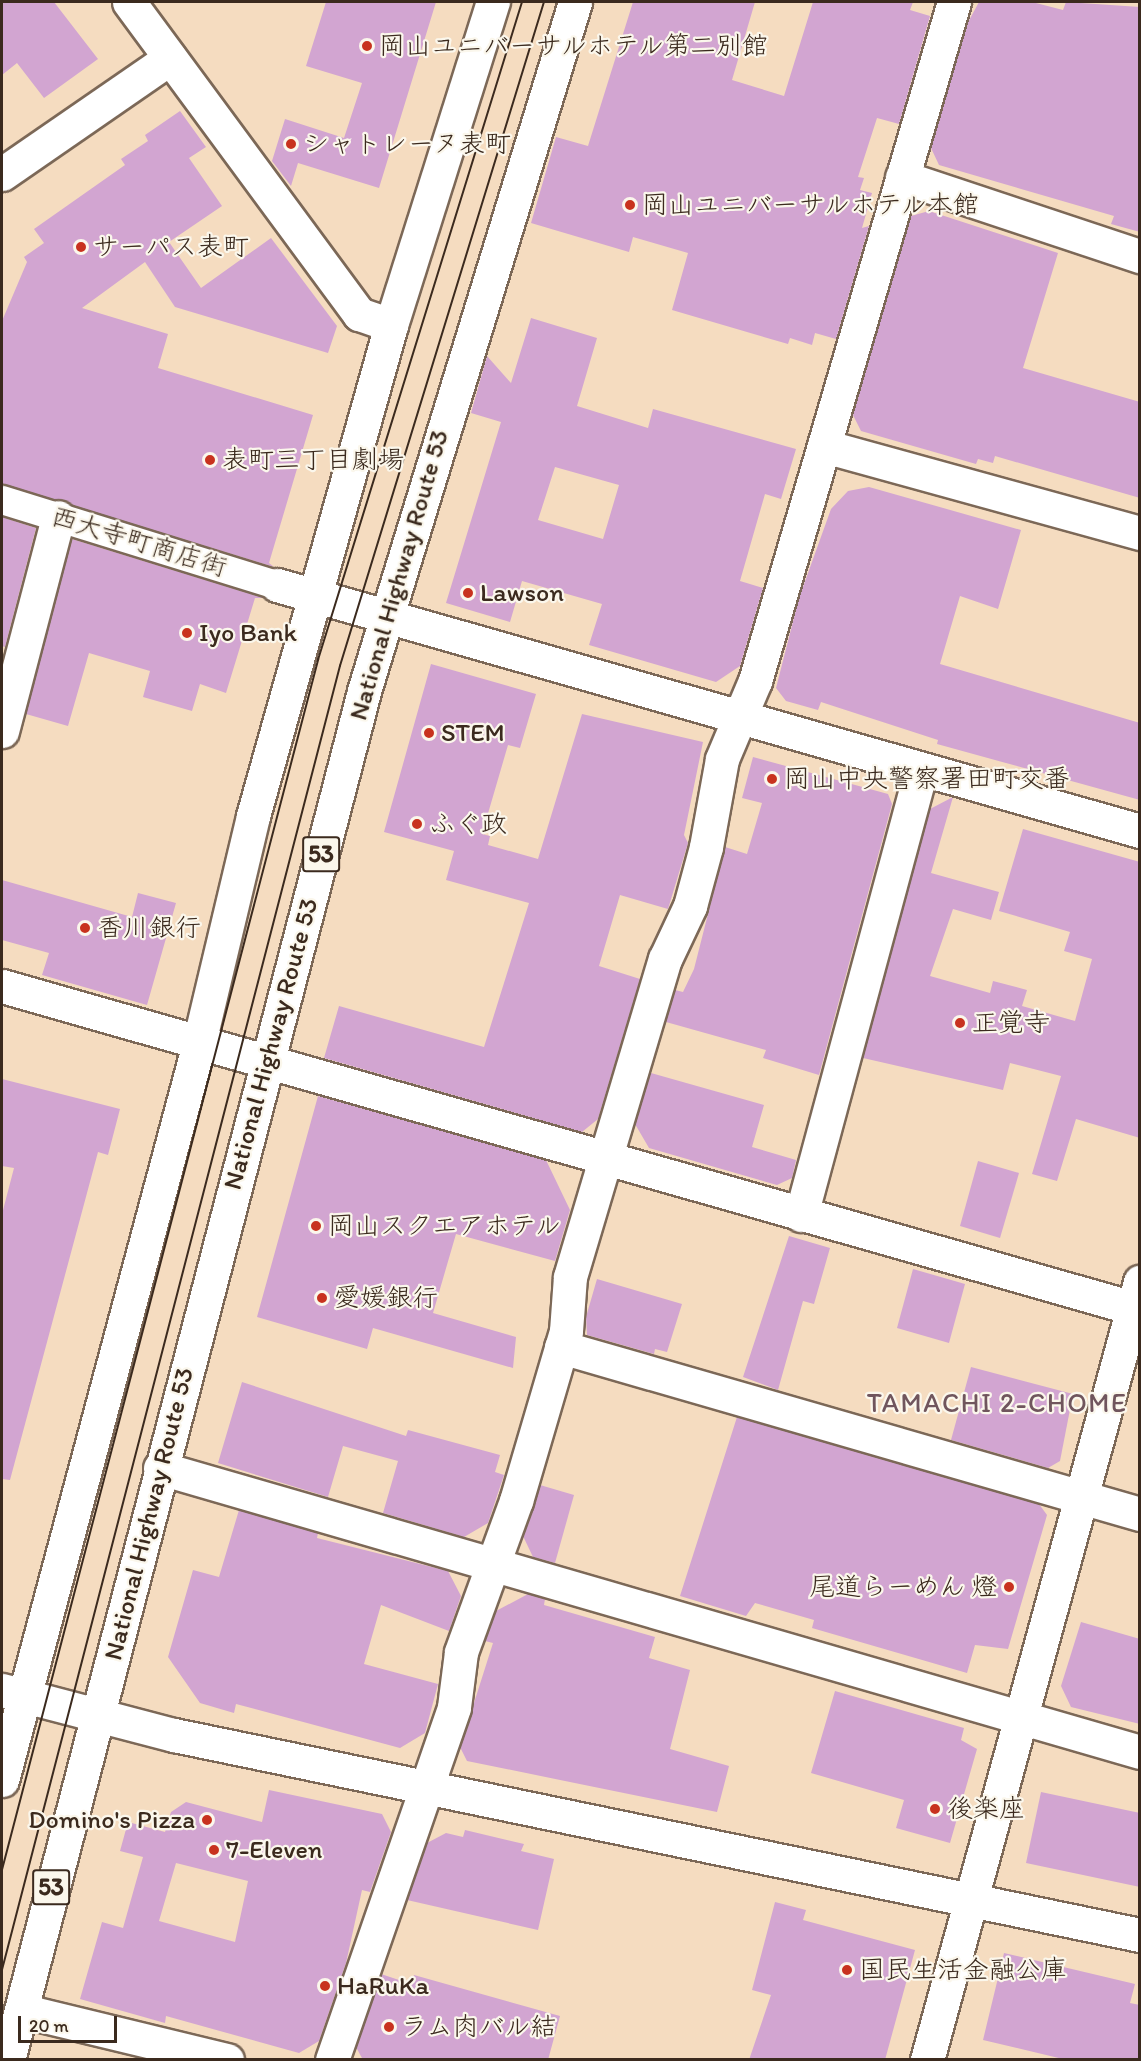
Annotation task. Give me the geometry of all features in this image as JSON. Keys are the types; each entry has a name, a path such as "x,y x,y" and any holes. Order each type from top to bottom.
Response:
{"main road":[{"path":"129,2 359,314 391,325"},
{"path":"2,1780 12,1693 199,1043 253,816 391,325 493,2"},
{"name":"National Highway Route 53","path":"9,2060 24,2011 42,1918 98,1715 266,1063 386,615 575,2"},
{"path":"332,2060 454,1707 461,1652 489,1567 516,1501 561,1347 570,1278 607,1160 665,958 690,906 706,847 712,792 739,719 824,446 954,2"},
{"path":"2,174 170,58"},
{"path":"902,177 1140,256"},
{"path":"824,446 1140,533"},
{"path":"2,731 58,517"},
{"path":"277,585 739,719 1140,831"},
{"path":"801,1215 921,770"},
{"path":"2,986 801,1215 1137,1300 1080,1499 927,2060"},
{"path":"561,1347 1080,1499 1140,1514"},
{"path":"160,1468 489,1567 1021,1716 1140,1752"},
{"path":"12,1693 98,1715 428,1787 1140,1935"},
{"path":"24,2011 227,2060"}],"street":[{"name":"西大寺町商店街","path":"2,500 277,585"}],"building":[{"path":"2,2 54,2 98,59 44,98 17,63 2,75"},
{"path":"326,2 436,2 379,188 298,163 291,186 272,161 285,119 344,138 362,83 306,66"},
{"path":"633,2 755,2 732,80 784,96 813,2 913,2 910,10 930,16 899,124 877,118 858,177 864,178 860,190 872,193 862,228 869,226 836,339 815,333 812,345 790,338 788,344 672,310 688,253 633,237 629,252 531,223 556,137 588,146"},
{"path":"979,2 1032,2 1063,10 1066,2 1140,7 1140,232 1111,224 1114,216 939,165 931,148 966,26"},
{"path":"180,111 206,147 189,158 222,206 169,242 201,288 271,238 337,326 328,353 175,307 145,262 82,308 168,334 158,368 313,415 269,563 274,567 2,484 2,321 27,262 24,257 44,243 34,229 125,165 121,159 148,141 145,135"},
{"path":"929,211 1058,253 1023,368 1140,402 1140,498 995,456 993,463 978,459 976,464 861,431 853,415 911,216"},
{"path":"531,318 597,338 577,406 648,428 653,409 796,449 781,499 765,494 740,581 763,588 740,666 716,682 589,645 602,604 522,581 510,622 446,603 501,422 471,413 487,356 511,383","holes":["555,467 619,485 603,539 538,520"]},
{"path":"869,487 1021,530 998,609 960,596 940,664 1140,723 1140,800 937,744 938,740 821,702 818,710 786,701 776,688 799,598 831,509 848,491"},
{"path":"2,517 36,528 5,647 2,646"},
{"path":"72,539 264,598 255,598 226,693 200,684 192,711 143,697 150,671 89,653 68,726 26,714"},
{"path":"431,664 536,694 520,748 508,745 482,834 490,836 488,845 538,859 582,714 703,742 684,835 688,843 668,909 620,895 599,966 640,979 598,1119 582,1132 324,1058 339,1006 484,1047 529,903 446,880 454,851 384,832"},
{"path":"753,757 888,794 892,804 819,1075 763,1058 766,1050 666,1022 675,990 683,992 694,969 725,847 747,854 762,803 742,798"},
{"path":"953,797 931,873 999,892 991,920 953,909 930,976 990,993 993,981 1027,990 1022,1006 1075,1021 1092,959 1064,951 1070,932 999,911 1023,829 1140,862 1140,1138 1076,1119 1057,1181 1032,1174 1061,1076 1010,1063 1003,1090 863,1058 930,809"},
{"name":"香川銀行","path":"2,880 132,917 138,893 176,903 147,1005 42,975 49,953 2,940"},
{"path":"651,1073 764,1105 752,1147 796,1160 792,1178 777,1185 649,1148 635,1124"},
{"path":"2,1079 120,1109 108,1155 98,1152 10,1480 2,1479 2,1214 14,1168 2,1166"},
{"path":"318,1096 546,1160 570,1210 555,1261 456,1234 433,1313 516,1337 513,1368 373,1328 367,1349 257,1317"},
{"path":"978,1161 1019,1173 1000,1238 960,1226"},
{"path":"789,1236 830,1248 814,1304 803,1301 778,1390 743,1377"},
{"path":"913,1269 965,1284 949,1343 897,1328"},
{"path":"597,1279 682,1304 667,1352 655,1349 654,1354 587,1335 586,1317"},
{"path":"971,1367 1073,1394 1060,1461 1048,1468 951,1440"},
{"path":"242,1382 406,1436 408,1430 500,1455 495,1472 504,1475 488,1523 464,1537 383,1513 398,1461 343,1446 328,1497 218,1463"},
{"path":"737,1417 1039,1504 1047,1515 1008,1649 975,1645 967,1673 812,1628 814,1620 755,1603 746,1616 680,1596"},
{"path":"540,1485 574,1495 555,1563 533,1557 523,1536"},
{"path":"239,1510 318,1533 317,1538 448,1571 461,1596 449,1631 381,1605 364,1664 438,1684 425,1733 400,1748 236,1704 234,1713 200,1703 168,1657 193,1570 219,1577"},
{"path":"528,1594 545,1599 544,1605 655,1637 649,1658 690,1670 670,1749 729,1766 717,1812 467,1761 460,1747 493,1643 485,1641 496,1611"},
{"path":"1081,1622 1140,1639 1140,1724 1071,1707 1061,1686"},
{"path":"835,1691 964,1728 961,1740 977,1749 950,1843 896,1828 904,1800 811,1773"},
{"path":"269,1790 382,1814 391,1832 370,1892 362,1890 346,1963 319,2041 299,2053 166,2016 165,2023 80,1999 102,1922 123,1928 143,1857 120,1851 128,1822 165,1832 171,1812 186,1802 262,1822","holes":["176,1863 248,1881 235,1942 159,1921"]},
{"path":"1041,1792 1140,1813 1140,1887 1026,1863"},
{"path":"465,1830 524,1844 521,1851 554,1859 538,1930 407,1900 427,1843 446,1833 463,1837"},
{"path":"775,1902 806,1910 803,1920 915,1950 885,2060 749,2060 771,1995 752,1990"},
{"path":"1004,1953 1135,1984 1130,2003 1140,2005 1140,2060 1067,2060 983,2040"},
{"path":"381,1974 411,1984 414,1975 560,2016 548,2060 363,2060 356,2047"}],"tram line":[{"path":"2,1870 318,660 522,2"},
{"path":"2,1970 340,666 544,2"}],"place":[{"name":"岡山ユニバーサルホテル第二別館","path":"367,46"},
{"name":"シャトレーヌ表町","path":"291,144"},
{"name":"岡山ユニバーサルホテル本館","path":"630,205"},
{"name":"サーパス表町","path":"81,247"},
{"name":"表町三丁目劇場","path":"210,460"},
{"name":"Lawson","path":"468,593"},
{"name":"Iyo Bank","path":"187,633"},
{"name":"STEM","path":"429,733"},
{"name":"岡山中央警察署田町交番","path":"772,779"},
{"name":"ふぐ政","path":"417,824"},
{"name":"香川銀行","path":"85,928"},
{"name":"正覚寺","path":"960,1023"},
{"name":"岡山スクエアホテル","path":"316,1226"},
{"name":"愛媛銀行","path":"322,1298"},
{"name":"尾道らーめん 燈","path":"1009,1587"},
{"name":"後楽座","path":"935,1809"},
{"name":"Domino's Pizza","path":"207,1820"},
{"name":"7-Eleven","path":"214,1850"},
{"name":"国民生活金融公庫","path":"847,1970"},
{"name":"HaRuKa","path":"325,1986"},
{"name":"ラム肉バル結","path":"389,2027"}],"district":[{"name":"TAMACHI 2-CHOME","path":"997,1403"}]}
